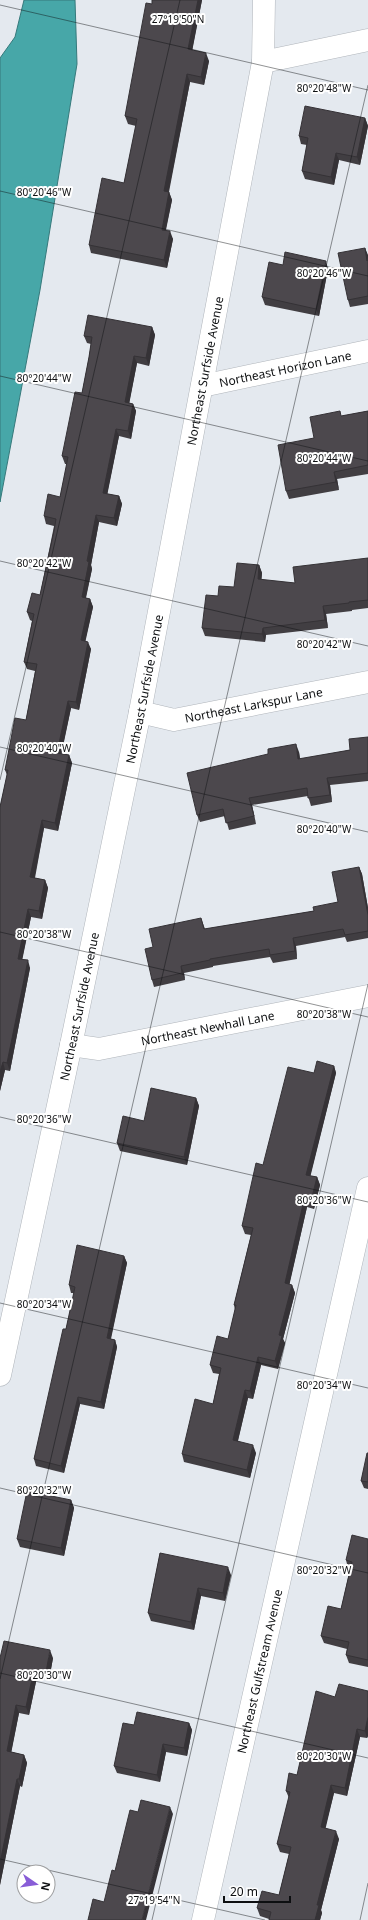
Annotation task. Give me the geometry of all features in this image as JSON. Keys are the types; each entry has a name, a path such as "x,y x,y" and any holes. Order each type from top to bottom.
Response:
{"street":[{"name":"Northeast Surfside Avenue","path":"0,1375 71,1045 140,712 263,62 264,0"},
{"path":"263,62 368,40"},
{"name":"Northeast Horizon Lane","path":"202,386 368,351"},
{"name":"Northeast Larkspur Lane","path":"140,712 174,720 368,682"},
{"name":"Northeast Newhall Lane","path":"71,1045 99,1049 368,996"},
{"name":"Northeast Gulfstream Avenue","path":"203,1920 368,1188"}],"water":[{"path":"24,0 75,0 77,64 40,290 0,502 0,58 15,37"}],"building":[{"path":"152,0 198,0 188,49 206,53 201,77 187,74 164,191 169,192 162,230 170,231 164,260 89,245 102,178 124,183 137,119 125,116 146,3 152,4"},
{"path":"305,106 365,118 357,157 336,153 331,177 302,171 308,138 299,136"},
{"path":"365,248 367,261 368,260 368,296 348,300 338,253"},
{"path":"285,252 326,261 316,309 262,297 269,262 283,265"},
{"path":"88,315 152,327 146,358 134,356 125,402 133,404 128,431 116,429 103,493 119,496 114,518 96,515 82,597 90,599 81,640 88,642 76,702 68,701 57,753 69,755 55,823 42,820 30,877 45,880 39,911 28,909 18,959 28,960 7,1063 3,1062 0,1072 0,807 8,770 5,770 15,718 26,720 37,664 24,662 34,614 27,612 32,593 40,595 54,531 56,519 44,516 48,494 60,497 68,457 62,456 75,392 82,393 89,357 92,337 84,336"},
{"path":"340,411 341,416 368,411 368,465 334,472 336,482 286,491 278,445 314,438 310,417"},
{"path":"368,558 368,600 323,606 325,620 263,628 262,634 202,628 206,595 218,596 219,586 234,587 237,563 259,565 258,579 295,583 293,567"},
{"path":"368,737 368,773 327,778 330,795 308,798 307,788 249,798 254,816 226,823 223,809 197,815 187,773 268,754 268,749 296,744 298,759 350,750 349,739"},
{"path":"359,867 368,915 368,931 345,935 343,929 293,938 295,951 270,955 269,949 210,959 181,966 182,973 152,980 145,949 153,947 149,929 201,918 204,929 314,911 313,907 338,902 332,872"},
{"path":"317,1061 334,1066 306,1175 317,1177 311,1201 304,1200 285,1283 292,1285 279,1335 282,1336 275,1361 258,1357 250,1391 245,1390 233,1440 253,1445 247,1470 182,1454 195,1399 213,1404 221,1368 210,1365 217,1336 228,1339 236,1305 234,1305 253,1228 242,1226 256,1163 263,1165 288,1067 314,1073"},
{"path":"151,1088 196,1098 184,1157 117,1143 123,1116 144,1121"},
{"path":"77,1245 124,1256 107,1338 115,1340 101,1402 78,1397 61,1466 34,1459 63,1329 66,1329 75,1287 69,1285"},
{"path":"368,1453 368,1482 361,1481"},
{"path":"27,1491 71,1500 61,1548 17,1539"},
{"path":"352,1535 368,1539 368,1660 346,1655 349,1642 321,1636 328,1606 341,1609 352,1562 346,1560"},
{"path":"160,1553 228,1567 223,1593 198,1588 191,1622 148,1613"},
{"path":"4,1641 50,1650 46,1672 34,1669 26,1707 16,1705 7,1751 24,1755 19,1779 17,1779 0,1863 0,1658"},
{"path":"339,1684 368,1691 368,1717 365,1731 357,1729 345,1788 331,1785 321,1827 336,1831 317,1905 319,1905 315,1920 269,1920 271,1912 257,1908 262,1891 279,1895 291,1847 277,1844 290,1792 286,1791 289,1773 297,1775 316,1691 335,1697"},
{"path":"137,1712 189,1723 184,1748 163,1744 157,1775 114,1766 123,1723 134,1725"},
{"path":"141,1800 170,1807 142,1920 88,1920 93,1899 104,1902 112,1870 115,1871 130,1810 138,1812"}]}
